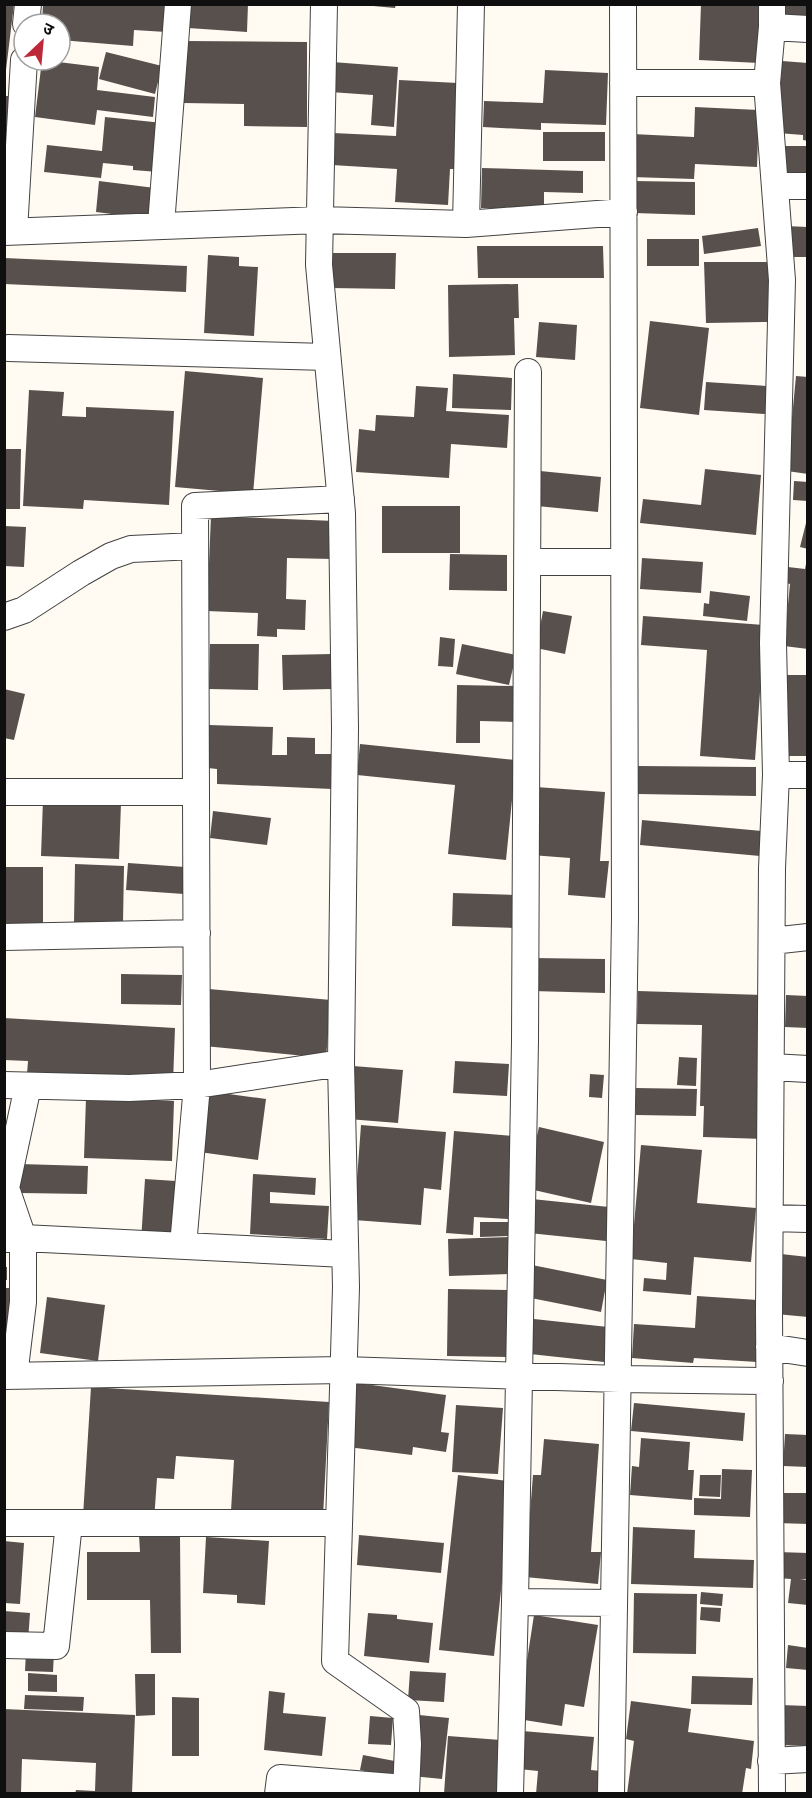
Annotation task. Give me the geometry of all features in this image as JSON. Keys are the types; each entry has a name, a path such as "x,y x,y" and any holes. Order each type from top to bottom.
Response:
{"street":[{"path":"162,225 178,4"},
{"path":"278,1794 280,1778 406,1791 408,1744 406,1711 335,1661 345,1254 341,1063 345,728 341,499 319,265 324,4"},
{"path":"466,224 471,4"},
{"path":"611,1794 625,918 623,4"},
{"path":"772,1794 770,1218 776,775 773,643 782,280 767,83 772,16 807,29"},
{"path":"23,72 9,232 320,220 466,224 624,212"},
{"path":"623,83 767,83"},
{"path":"776,186 807,186"},
{"path":"8,348 327,357"},
{"path":"510,1794 525,1041 528,372"},
{"path":"183,1246 197,1085 195,506 341,499"},
{"path":"4,617 24,610 111,556 131,549 195,546"},
{"path":"527,562 624,562"},
{"path":"776,775 807,775"},
{"path":"4,792 196,792"},
{"path":"4,937 197,933"},
{"path":"772,941 807,938"},
{"path":"341,1063 197,1085 129,1088 16,1085 6,1188 23,1302 9,1376 343,1370 618,1379 770,1380"},
{"path":"771,1066 807,1069"},
{"path":"770,1218 807,1219"},
{"path":"14,1239 345,1254"},
{"path":"770,1347 807,1353"},
{"path":"4,1523 338,1523"},
{"path":"4,1645 56,1646 69,1523"},
{"path":"515,1602 614,1603"},
{"path":"771,1761 807,1760"}],"building":[{"path":"4,4 14,4 6,70 4,70"},
{"path":"43,4 167,4 166,32 134,30 133,46 72,41 72,12 43,12"},
{"path":"190,4 248,4 247,32 188,28"},
{"path":"373,4 396,4 395,8 373,6"},
{"path":"701,4 762,4 759,63 699,60"},
{"path":"784,4 808,4 808,24 783,22"},
{"path":"185,41 307,42 307,127 244,126 244,104 184,103"},
{"path":"106,52 162,66 155,94 99,79"},
{"path":"782,61 808,63 808,141 803,140 803,135 778,133"},
{"path":"332,62 398,67 394,127 371,125 373,95 330,92"},
{"path":"72,64 99,67 97,90 155,97 153,117 97,110 95,125 35,117 41,72 72,72"},
{"path":"545,70 608,73 606,125 541,123 541,130 483,127 484,101 543,103"},
{"path":"399,80 458,83 456,169 450,169 448,205 395,202 397,169 332,165 333,133 396,136"},
{"path":"4,96 9,96 7,126 4,126"},
{"path":"695,107 759,110 757,167 695,164 694,179 631,177 632,134 694,137"},
{"path":"105,117 163,123 158,172 133,170 133,166 103,163 101,178 44,172 47,145 102,151"},
{"path":"543,132 605,132 605,161 543,161"},
{"path":"781,146 808,146 808,182 781,182"},
{"path":"482,168 583,171 583,193 544,192 544,210 481,208"},
{"path":"99,181 155,188 151,219 96,212"},
{"path":"634,181 695,182 695,215 634,213"},
{"path":"785,226 808,227 808,257 785,257"},
{"path":"758,228 761,246 704,254 702,236"},
{"path":"647,239 699,239 699,266 647,266"},
{"path":"477,246 603,246 604,278 478,278"},
{"path":"331,253 396,253 395,289 331,288"},
{"path":"208,255 239,257 239,266 258,267 254,336 204,333"},
{"path":"4,258 187,266 186,292 4,284"},
{"path":"704,262 768,262 769,322 706,323"},
{"path":"518,284 519,318 514,318 515,355 449,357 448,285"},
{"path":"650,321 709,328 699,415 640,408"},
{"path":"539,322 577,325 575,360 536,357"},
{"path":"185,371 263,378 253,494 175,487"},
{"path":"453,374 512,378 511,410 452,408"},
{"path":"796,376 808,377 808,474 787,471"},
{"path":"706,382 767,386 765,414 704,410"},
{"path":"416,386 448,388 446,411 509,415 507,448 451,444 449,478 356,472 359,429 375,431 376,415 414,417"},
{"path":"29,390 64,392 62,416 86,417 86,407 174,411 169,505 84,500 83,509 23,506"},
{"path":"4,449 21,449 20,509 4,509"},
{"path":"705,469 761,475 756,535 640,523 643,499 701,505"},
{"path":"540,471 601,477 598,512 537,506"},
{"path":"794,481 808,482 808,501 793,500"},
{"path":"382,506 460,506 460,553 382,553"},
{"path":"211,516 335,521 333,559 287,558 286,599 306,600 305,630 277,629 277,637 257,636 258,613 207,611"},
{"path":"808,519 808,549 800,547"},
{"path":"4,526 26,527 24,567 4,566"},
{"path":"450,554 507,555 507,591 449,590"},
{"path":"642,558 703,562 701,593 640,589"},
{"path":"808,564 808,649 784,646 790,584 786,583 788,567 805,569"},
{"path":"710,591 750,596 747,621 703,616 704,603 709,604"},
{"path":"543,611 572,616 565,654 536,648"},
{"path":"643,616 765,625 755,760 700,756 707,650 641,645"},
{"path":"440,637 455,639 453,667 438,666"},
{"path":"210,644 259,644 258,690 209,689"},
{"path":"462,644 516,655 509,685 456,674"},
{"path":"332,654 332,689 283,690 282,655"},
{"path":"787,675 808,675 808,756 787,756"},
{"path":"457,685 516,686 515,722 480,721 480,743 456,743"},
{"path":"4,689 25,694 14,740 4,738"},
{"path":"209,725 273,727 272,755 287,755 287,737 315,738 315,754 333,754 332,789 217,784 217,769 208,768"},
{"path":"360,744 516,760 506,860 448,854 455,785 357,775"},
{"path":"638,766 756,767 756,796 638,794"},
{"path":"536,787 605,792 600,861 609,861 605,898 568,895 570,858 531,855"},
{"path":"43,799 121,803 119,859 41,856"},
{"path":"213,811 271,818 267,845 210,838"},
{"path":"642,820 762,831 760,856 640,845"},
{"path":"128,863 185,867 184,894 126,890"},
{"path":"75,864 124,866 123,923 74,922"},
{"path":"4,867 43,867 43,925 4,925"},
{"path":"453,893 515,895 514,928 452,926"},
{"path":"533,958 605,959 605,993 532,991"},
{"path":"121,974 182,975 181,1005 121,1004"},
{"path":"209,989 331,1000 326,1058 204,1046"},
{"path":"638,991 763,995 765,1139 703,1137 704,1106 700,1106 702,1025 637,1024"},
{"path":"786,995 808,996 808,1028 785,1027"},
{"path":"4,1018 175,1028 173,1083 27,1074 28,1061 4,1060"},
{"path":"679,1057 697,1058 696,1086 677,1085"},
{"path":"455,1061 509,1064 507,1096 453,1093"},
{"path":"353,1066 403,1070 398,1123 348,1119"},
{"path":"590,1074 604,1075 602,1098 589,1097"},
{"path":"636,1088 697,1089 696,1116 636,1115"},
{"path":"207,1091 266,1099 258,1160 199,1152"},
{"path":"86,1097 174,1101 172,1161 84,1158"},
{"path":"361,1125 446,1132 441,1190 424,1188 421,1225 354,1220"},
{"path":"539,1127 604,1142 591,1203 525,1188"},
{"path":"454,1131 514,1136 508,1219 474,1217 473,1235 446,1233"},
{"path":"641,1145 702,1150 697,1203 756,1208 751,1262 694,1257 691,1295 643,1291 644,1278 666,1280 667,1263 631,1259"},
{"path":"20,1164 88,1166 87,1194 20,1193"},
{"path":"253,1174 316,1178 315,1195 270,1192 270,1203 329,1206 327,1239 250,1234"},
{"path":"145,1179 176,1181 172,1243 141,1241"},
{"path":"532,1199 609,1207 606,1241 529,1233"},
{"path":"480,1222 509,1222 509,1236 480,1237"},
{"path":"511,1237 512,1274 449,1276 448,1239"},
{"path":"781,1254 808,1257 808,1317 776,1314"},
{"path":"532,1265 607,1280 601,1312 526,1297"},
{"path":"4,1267 7,1267 7,1280 4,1280"},
{"path":"4,1288 12,1288 11,1326 4,1326"},
{"path":"448,1289 509,1290 508,1357 447,1356"},
{"path":"697,1296 758,1300 757,1362 694,1358 693,1363 632,1358 634,1324 695,1328"},
{"path":"47,1297 105,1305 98,1361 40,1353"},
{"path":"534,1319 608,1327 604,1362 530,1354"},
{"path":"357,1383 446,1395 441,1432 449,1433 446,1452 413,1447 412,1455 348,1447"},
{"path":"91,1387 329,1402 323,1517 231,1511 234,1460 176,1456 174,1479 157,1478 154,1521 83,1516"},
{"path":"634,1403 745,1413 743,1441 631,1431"},
{"path":"456,1405 503,1408 498,1474 452,1472"},
{"path":"785,1434 808,1435 808,1467 783,1466"},
{"path":"641,1438 690,1442 688,1470 694,1470 692,1500 630,1495 632,1466 639,1467"},
{"path":"544,1439 599,1444 591,1552 601,1552 598,1584 525,1577 533,1475 541,1475"},
{"path":"722,1469 752,1470 750,1517 694,1515 694,1498 721,1499"},
{"path":"458,1475 508,1481 509,1515 494,1656 439,1650"},
{"path":"700,1475 721,1475 720,1497 699,1496"},
{"path":"777,1493 808,1493 808,1524 777,1523"},
{"path":"633,1527 695,1530 694,1558 754,1560 753,1588 631,1584"},
{"path":"139,1535 180,1535 181,1653 151,1653 150,1600 87,1600 87,1552 140,1552"},
{"path":"359,1535 444,1543 441,1573 357,1565"},
{"path":"206,1537 269,1541 265,1605 237,1603 237,1595 203,1593"},
{"path":"4,1541 24,1543 20,1604 4,1603"},
{"path":"778,1552 808,1553 808,1579 800,1580 808,1580 808,1605 788,1603 791,1579 777,1578"},
{"path":"701,1592 723,1594 722,1606 700,1604"},
{"path":"634,1593 697,1594 696,1654 633,1653"},
{"path":"701,1607 721,1608 720,1622 700,1620"},
{"path":"4,1611 30,1613 28,1641 4,1639"},
{"path":"368,1613 397,1615 397,1619 433,1623 429,1663 364,1656"},
{"path":"534,1615 598,1625 584,1707 565,1704 562,1726 518,1719"},
{"path":"788,1645 808,1648 808,1670 786,1668"},
{"path":"26,1651 54,1652 53,1672 25,1671"},
{"path":"410,1671 446,1673 444,1702 408,1700"},
{"path":"28,1673 57,1675 57,1692 28,1691"},
{"path":"135,1674 155,1674 155,1715 136,1716"},
{"path":"692,1676 753,1678 752,1705 691,1704"},
{"path":"269,1691 285,1693 283,1713 326,1717 322,1756 264,1750"},
{"path":"25,1695 84,1697 83,1711 24,1709"},
{"path":"172,1697 199,1698 199,1756 172,1756"},
{"path":"631,1701 691,1709 688,1732 754,1741 751,1769 746,1768 742,1794 627,1794 634,1741 626,1739"},
{"path":"781,1705 808,1706 808,1746 779,1745"},
{"path":"4,1709 135,1715 132,1794 75,1794 76,1790 95,1791 96,1763 22,1759 21,1793 4,1793"},
{"path":"419,1715 449,1718 442,1779 412,1776"},
{"path":"370,1716 393,1718 391,1745 368,1744"},
{"path":"522,1731 594,1737 591,1770 601,1771 599,1794 536,1794 538,1771 519,1769"},
{"path":"448,1736 501,1740 497,1794 444,1794"},
{"path":"363,1755 400,1762 398,1778 360,1770"}]}
